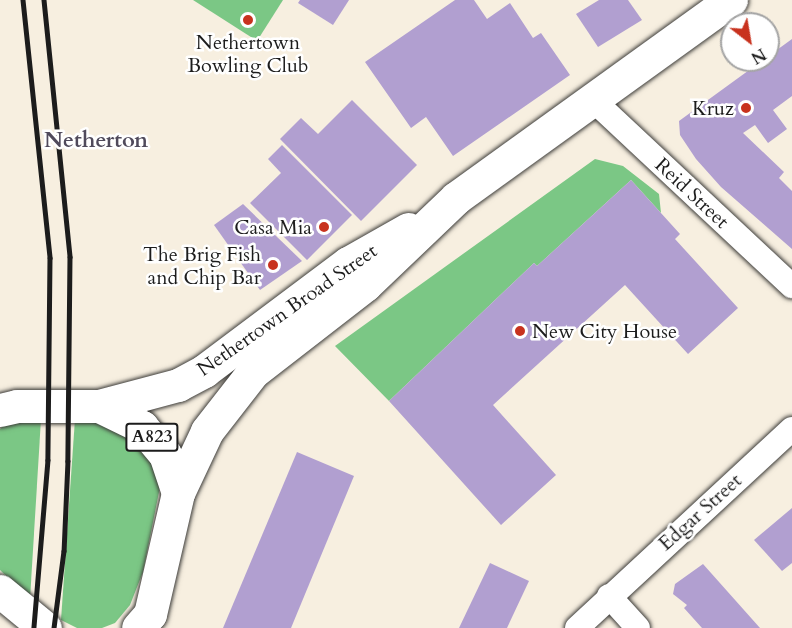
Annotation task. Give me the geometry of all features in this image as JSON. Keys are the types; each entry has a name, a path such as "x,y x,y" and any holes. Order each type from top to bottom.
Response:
{"main road":[{"name":"Nethertown Broad Street","path":"99,406 170,387 204,371 348,263 436,214 731,0"},
{"name":"Nethertown Broad Street","path":"146,623 178,493 207,431 242,384 365,285 436,214"},
{"name":"A823","path":"6,406 99,406 128,418 154,440 173,471 178,493"},
{"path":"0,591 25,617"}],"street":[{"name":"Reid Street","path":"592,99 792,286"},
{"name":"Edgar Street","path":"577,628 792,429"},
{"path":"609,596 638,628"}],"green space":[{"name":"Nethertown Bowling Club","path":"193,0 283,0 257,41"},
{"path":"595,159 623,166 659,194 661,213 631,180 537,266 534,263 389,401 335,346"},
{"path":"41,419 30,599 0,570 0,429 5,424"},
{"path":"75,419 110,425 151,454 160,487 143,572 130,605 115,623 102,628 77,628 61,620"}],"building":[{"path":"300,0 349,0 333,25 298,3"},
{"path":"455,0 474,0 487,19 510,3 533,38 541,33 570,75 453,156 426,117 411,128 365,62"},
{"path":"599,0 628,0 642,20 598,47 576,14"},
{"path":"792,39 792,96 773,110 787,129 768,143 755,125 743,133 784,172 779,178 792,191 792,249 721,187 696,159 680,135 679,121 747,72 780,72 780,48"},
{"path":"352,100 417,165 361,221 280,139 301,118 318,134"},
{"path":"282,145 352,215 307,260 250,203 281,173 268,159"},
{"name":"New City House","path":"631,180 680,234 675,239 738,308 688,354 625,285 493,405 556,475 501,525 389,401 534,263 537,266"},
{"path":"243,204 302,261 260,290 214,225"},
{"path":"297,452 354,476 291,628 223,628"},
{"path":"792,508 792,563 782,571 754,540"},
{"path":"490,563 529,581 507,628 459,628"},
{"path":"703,564 760,628 702,628 684,608 687,605 673,594 675,584"}],"railway":[{"path":"23,0 50,258 48,460 34,628"},
{"path":"44,0 70,257 68,461 64,551 54,628"}],"place":[{"name":"Nethertown Bowling Club","path":"248,20"},
{"name":"Kruz","path":"746,108"},
{"name":"Casa Mia","path":"324,227"},
{"name":"The Brig Fish and Chip Bar","path":"273,265"},
{"name":"New City House","path":"520,331"}],"district":[{"name":"Netherton","path":"96,141"}]}
